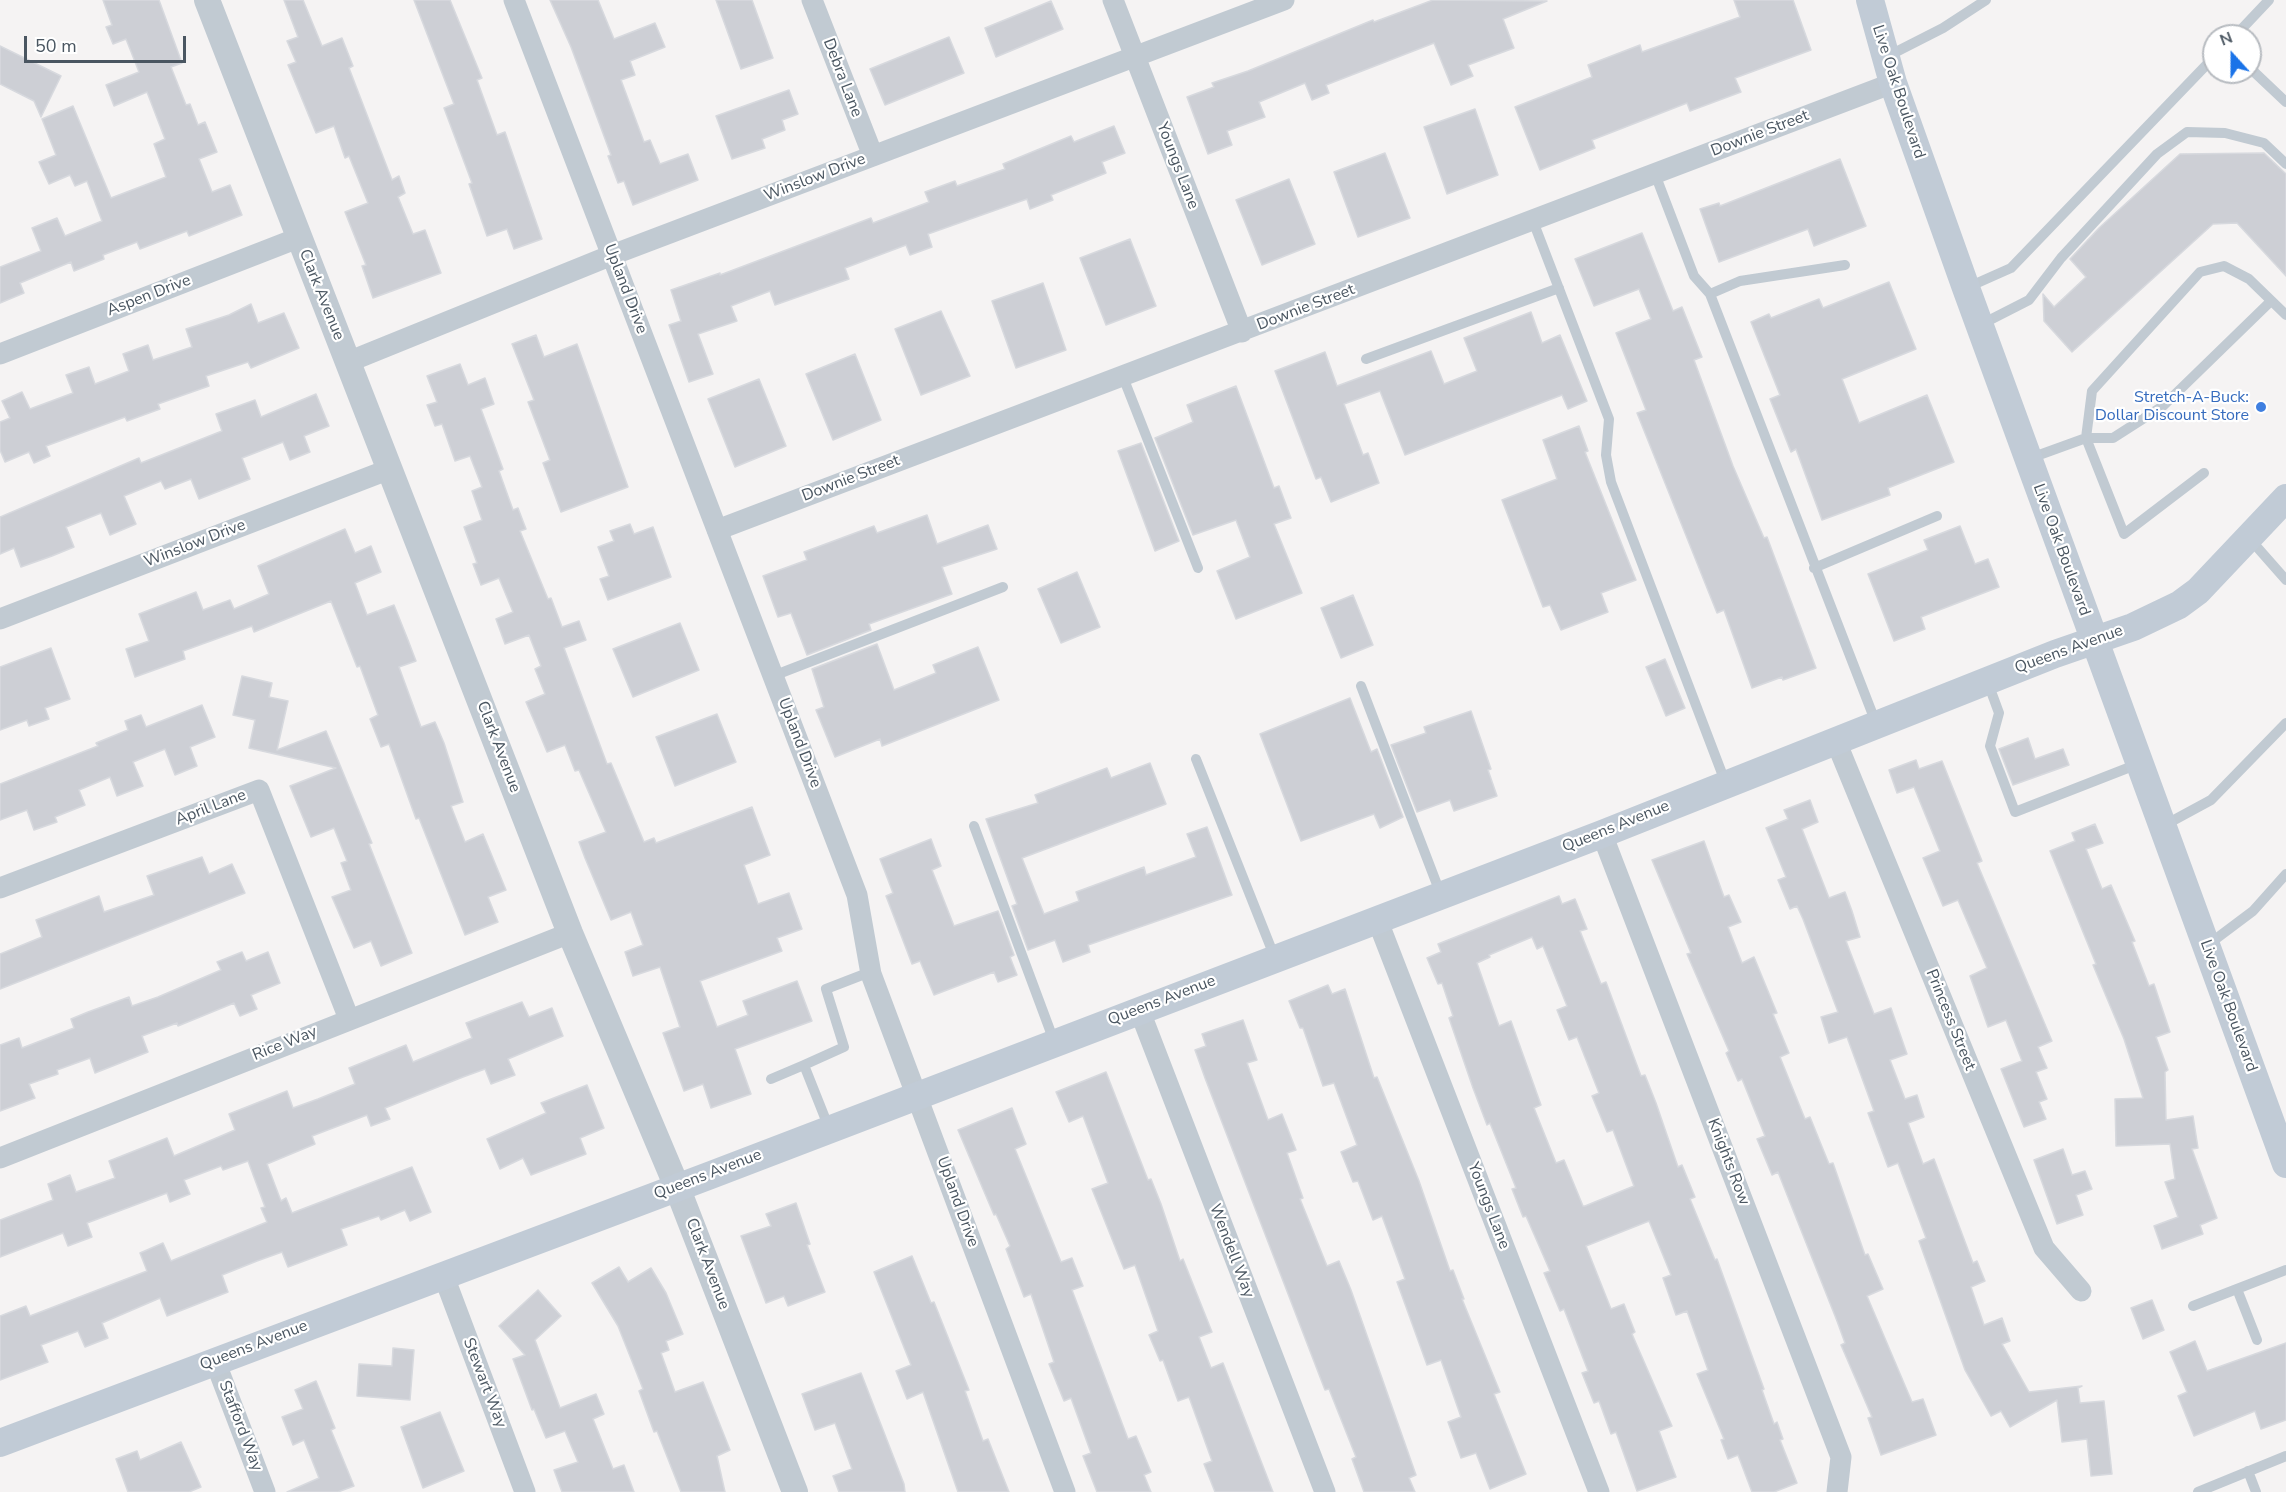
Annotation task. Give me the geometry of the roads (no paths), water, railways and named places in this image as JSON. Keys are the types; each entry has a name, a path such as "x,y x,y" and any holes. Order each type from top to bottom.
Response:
{"main road":[{"name":"Live Oak Boulevard","path":"1870,0 1889,70 1966,288 2286,1164"},
{"name":"Queens Avenue","path":"0,1443 1602,834 1986,680 2093,639 2133,627 2179,605 2198,591 2286,498"}],"street":[{"name":"Clark Avenue","path":"207,0 570,933 677,1187 795,1492"},
{"name":"Upland Drive","path":"514,0 857,895 870,972 1065,1492"},
{"name":"Debra Lane","path":"812,0 873,156"},
{"name":"Youngs Lane","path":"1113,0 1242,332"},
{"name":"Winslow Drive","path":"348,362 612,255 1284,0"},
{"name":"Downie Street","path":"717,530 1655,174 1889,70"},
{"name":"Aspen Drive","path":"0,354 298,238"},
{"name":"Winslow Drive","path":"0,619 390,469"},
{"name":"Princess Street","path":"1835,739 2044,1248 2081,1291"},
{"name":"April Lane","path":"0,888 259,790 349,1019"},
{"name":"Knights Row","path":"1602,834 1841,1456 1837,1492"},
{"name":"Youngs Lane","path":"1377,919 1599,1492"},
{"name":"Rice Way","path":"0,1158 570,933"},
{"name":"Wendell Way","path":"1139,1009 1325,1492"},
{"name":"Stewart Way","path":"443,1274 525,1492"},
{"name":"Stafford Way","path":"215,1361 266,1492"}],"lane":[{"path":"1889,70 1943,28 1986,0"},
{"path":"2246,24 2269,0"},
{"path":"1966,288 2011,268 2202,69"},
{"path":"2262,79 2286,102"},
{"path":"1980,325 2029,300 2061,258 2157,153 2187,132 2225,133 2264,143 2286,164"},
{"path":"1655,174 1694,276 1710,294 1814,568 1876,723"},
{"path":"1533,221 1609,419 1606,455 1611,482 1726,784"},
{"path":"1710,294 1740,281 1845,265"},
{"path":"2204,473 2124,534 2086,438 2092,391 2200,272 2224,266 2249,279 2286,315"},
{"path":"1366,359 1559,288"},
{"path":"2028,459 2086,438 2114,438 2163,406 2271,301"},
{"path":"1123,377 1198,568"},
{"path":"1814,568 1938,516"},
{"path":"2249,537 2286,580"},
{"path":"773,675 1003,587"},
{"path":"1986,680 1999,713 1990,746 2014,812 2139,764"},
{"path":"1361,686 1441,895"},
{"path":"2162,826 2211,800 2286,723"},
{"path":"1196,759 1275,958"},
{"path":"974,826 1054,1042"},
{"path":"2206,946 2253,911 2286,874"},
{"path":"771,1079 844,1047 826,988 870,972"},
{"path":"804,1065 829,1128"},
{"path":"2193,1306 2286,1270"},
{"path":"2237,1289 2257,1341"},
{"path":"2198,1492 2286,1456"},
{"path":"2248,1472 2256,1492"}],"place":[{"name":"Stretch-A-Buck: Dollar Discount Store","path":"2261,407"}]}
